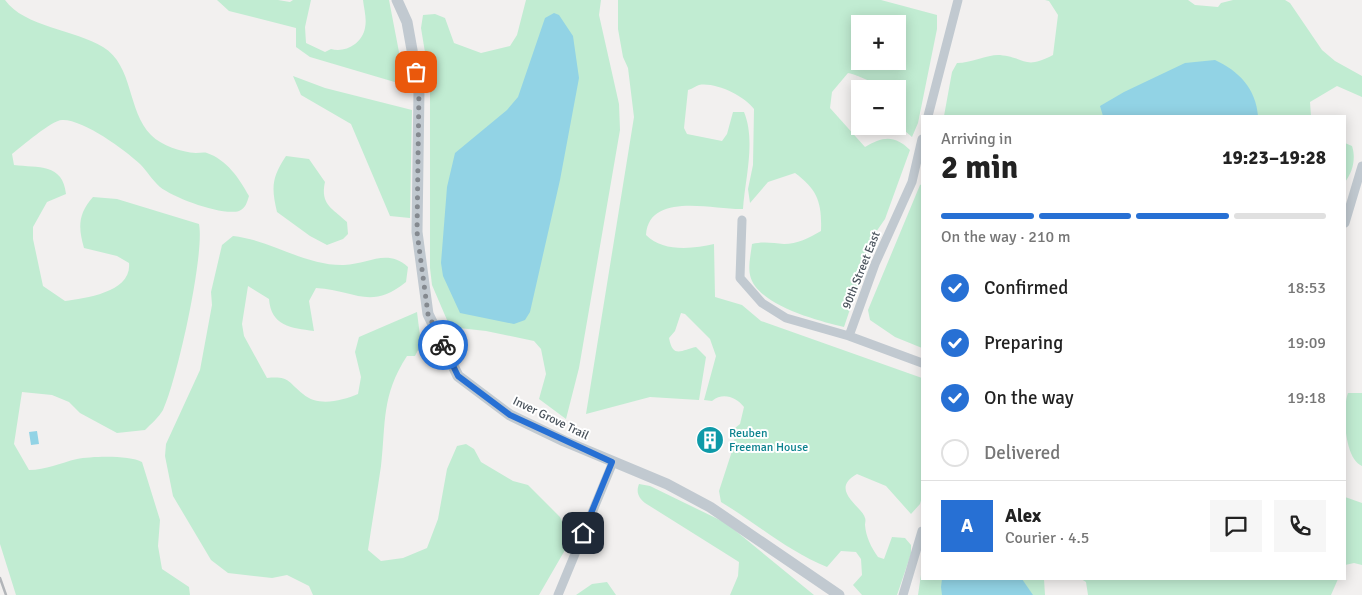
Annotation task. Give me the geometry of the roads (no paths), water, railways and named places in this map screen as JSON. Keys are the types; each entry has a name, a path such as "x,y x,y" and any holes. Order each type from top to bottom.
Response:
{"street":[{"name":"Inver Grove Trail","path":"397,0 407,22 419,89 417,232 428,314 458,376 510,415 612,462 668,484 710,507 839,595"},
{"path":"928,115 958,0"},
{"name":"90th Street East","path":"849,336 875,264 912,182 921,143"},
{"path":"1346,220 1362,166"},
{"path":"742,220 740,278 762,302 786,318 849,336 921,363"},
{"path":"558,595 612,462"},
{"path":"904,595 921,535"}],"water":[{"path":"554,13 559,15 573,36 579,78 560,180 530,312 525,320 514,324 460,313 443,276 441,263 447,187 455,153 507,110 518,97 545,18"},
{"path":"1215,60 1224,64 1239,75 1250,89 1257,106 1258,115 1103,115 1100,106 1124,92 1185,63"},
{"path":"37,431 39,444 31,445 29,432"},
{"path":"942,580 1023,580 1033,595 942,595"}],"railway":[{"path":"0,578 6,595"}],"place":[{"name":"Reuben Freeman House","path":"710,440"}]}
